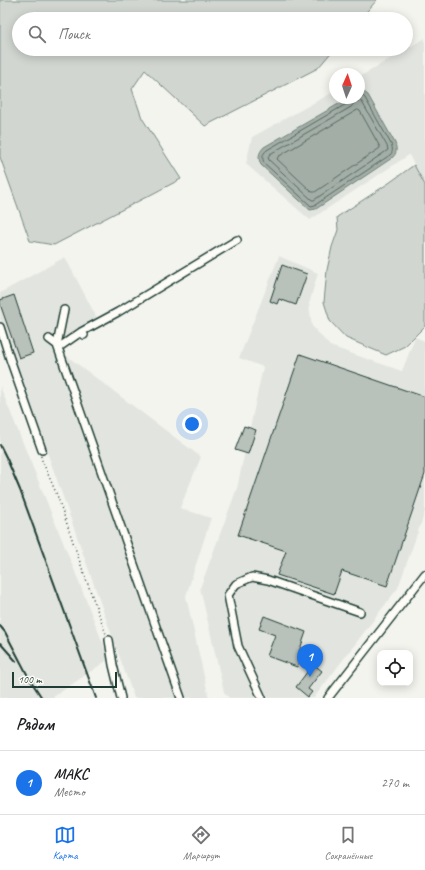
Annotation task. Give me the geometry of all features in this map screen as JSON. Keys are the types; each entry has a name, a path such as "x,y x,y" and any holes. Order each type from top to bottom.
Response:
{"street":[{"path":"57,346 82,334 237,240"},
{"path":"57,346 64,310"},
{"path":"0,327 42,450"},
{"path":"49,339 57,346 181,698"},
{"path":"328,698 425,574"},
{"path":"262,698 238,646 228,595 236,584 252,577 268,580 360,612"},
{"path":"109,640 112,665 121,698"}],"path":[{"path":"42,450 41,458 57,495 109,640"}],"shaded area":[{"path":"0,0 377,0 366,12 12,12 12,56 328,56 318,68 205,126 145,70 132,89 142,118 181,179 54,245 30,241 0,157"},
{"path":"425,38 425,185 409,155 310,220 246,164 252,137 329,94 329,104 365,104 365,73 395,56 413,56 413,45"},
{"path":"414,165 425,185 425,326 405,346 386,355 346,338 330,321 324,302 327,270 332,247 338,230 337,217"},
{"path":"279,256 318,273 309,304 312,326 330,346 402,371 415,337 425,341 425,512 398,588 314,698 229,698 224,692 200,588 237,488 263,367 239,358"},
{"path":"65,257 97,318 53,346 176,698 134,698 0,319 0,293"},
{"path":"63,353 201,457 180,508 211,518 186,596 209,698 184,698"},
{"path":"0,386 109,659 52,698 0,698"}],"water":[{"path":"365,93 368,95 395,143 396,153 392,158 316,209 310,210 261,165 259,158 264,147 339,104 365,104"}],"building":[{"path":"282,265 307,274 296,305 279,299 277,304 270,301"},
{"path":"14,295 33,353 19,358 0,304 0,300"},
{"path":"300,354 425,397 425,474 387,586 342,571 334,594 277,575 286,551 238,535"},
{"path":"244,426 256,430 248,454 235,450"},
{"path":"264,616 306,632 299,652 302,653 297,667 267,656 275,635 259,629"},
{"path":"313,664 322,671 308,689 312,692 308,697 296,687"}],"railway":[{"path":"0,445 20,490 96,698"},
{"path":"0,626 5,632 29,678 42,698"},
{"path":"0,643 16,661"}],"place":[{"name":"МАКС","path":"310,677"}]}
